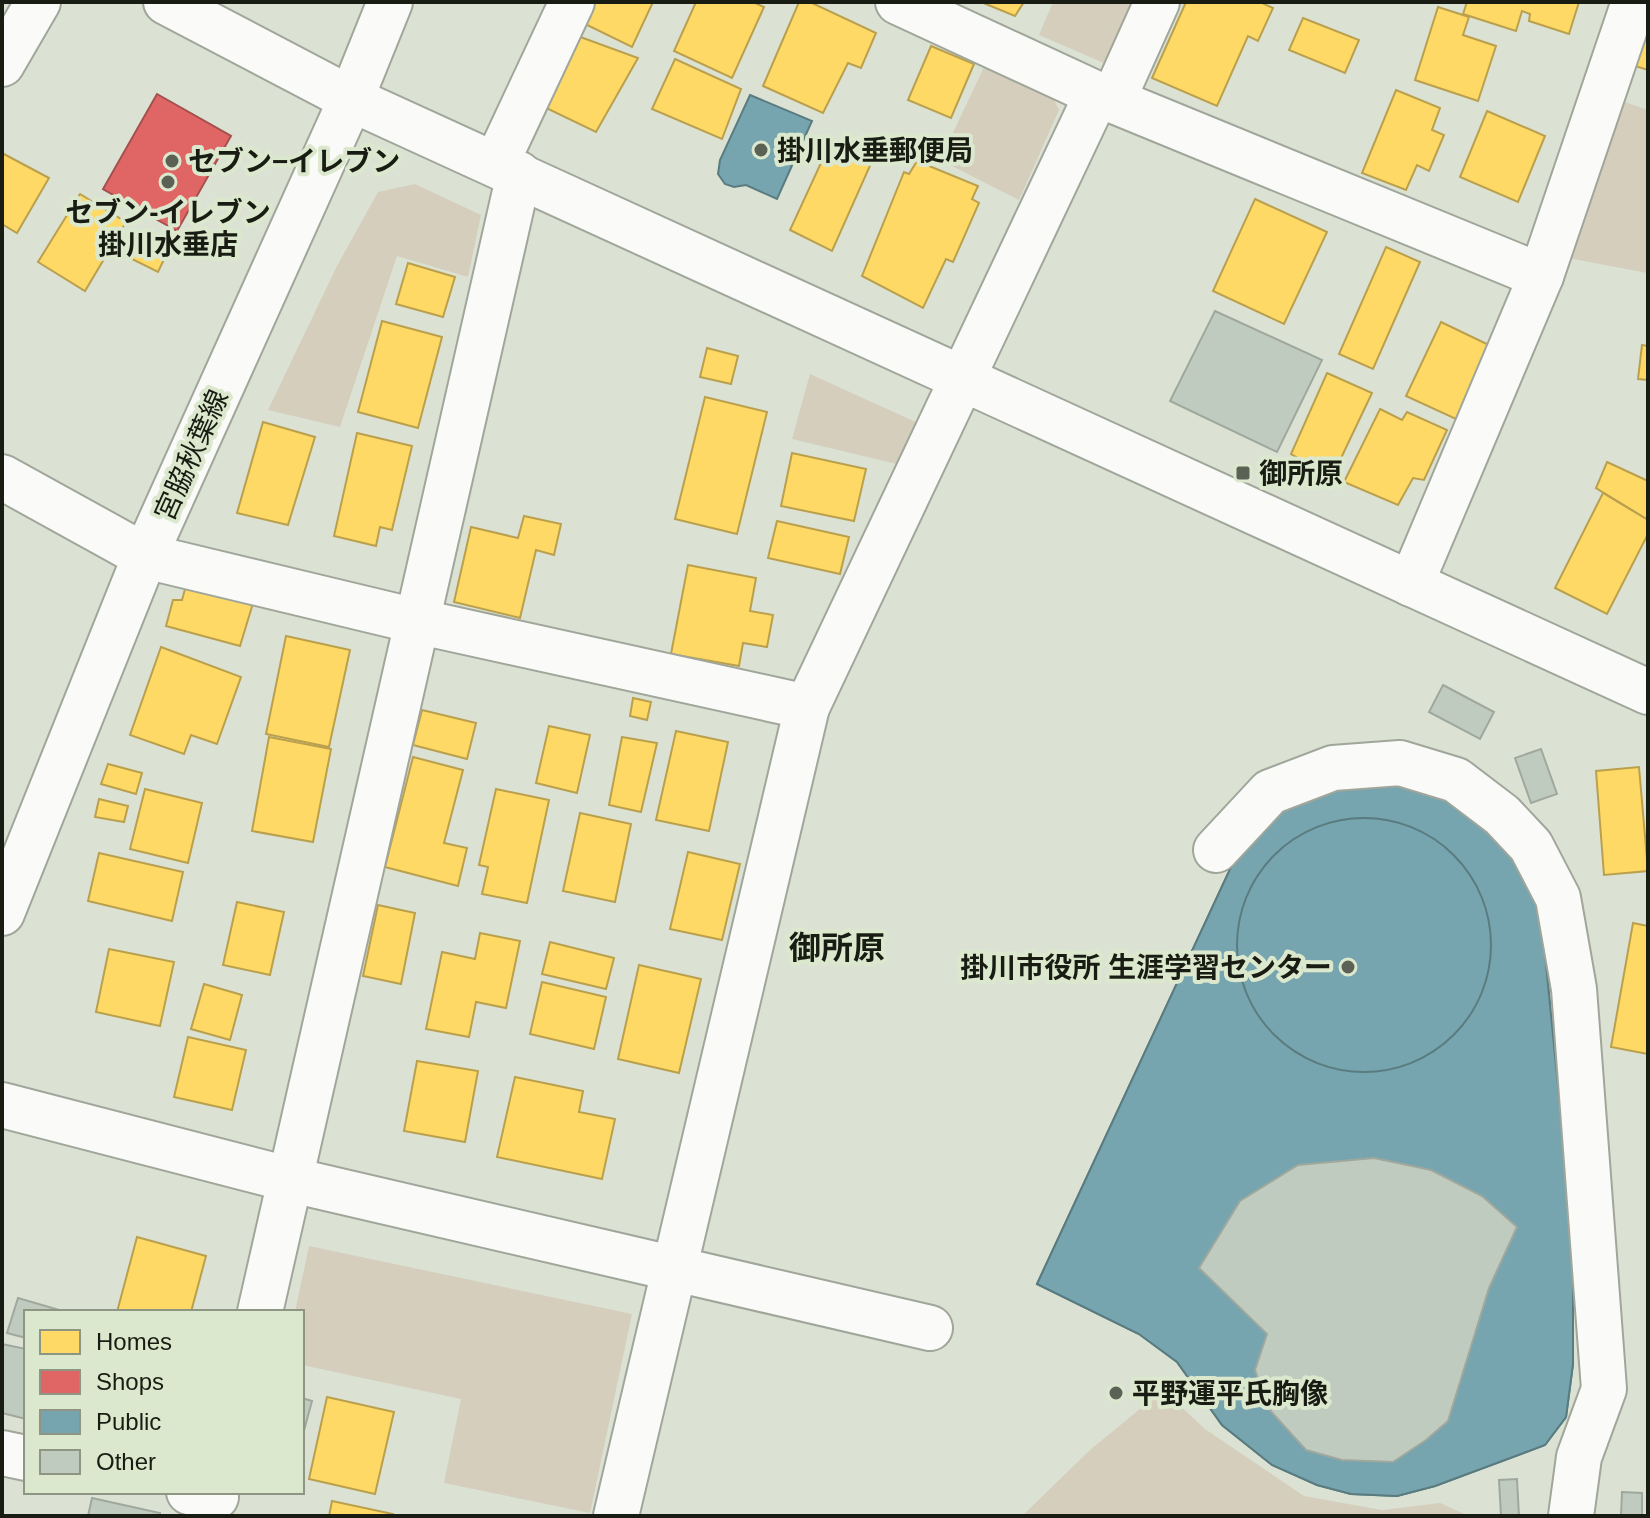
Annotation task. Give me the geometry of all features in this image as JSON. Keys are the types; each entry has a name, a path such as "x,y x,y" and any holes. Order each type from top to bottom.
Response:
{"street":[{"path":"2,64 38,2"},
{"path":"166,2 351,99 1648,692"},
{"name":"宮脇秋葉線","path":"2,913 145,556 351,99 390,2"},
{"path":"260,1310 416,621 508,169 572,2"},
{"path":"898,2 1105,97 1541,276"},
{"path":"616,1516 807,707 961,379 1157,2"},
{"path":"1411,584 1541,276 1634,2"},
{"path":"2,477 145,556 416,621 807,707"},
{"path":"1216,850 1270,792 1333,768 1400,763 1456,780 1502,815 1531,846 1558,898 1574,989 1604,1389 1579,1457 1571,1516"},
{"path":"2,1105 292,1180 930,1328"},
{"path":"2,1453 24,1458"}],"shaded area":[{"path":"1053,2 1141,2 1113,67 1039,35"},
{"path":"986,63 1050,91 1059,110 1019,200 940,160"},
{"path":"1625,102 1648,110 1647,273 1568,258"},
{"path":"415,184 481,215 468,277 397,256 340,427 268,410 337,266 378,192"},
{"path":"810,374 918,423 901,465 792,439"},
{"path":"309,1246 632,1314 590,1513 444,1483 461,1399 304,1365 304,1310 295,1310"},
{"path":"1163,1390 1205,1429 1304,1496 1382,1510 1440,1503 1469,1516 1022,1516 1090,1450"}],"building: Homes":[{"path":"591,2 653,2 632,47 581,22"},
{"path":"696,2 753,2 764,7 732,78 674,51"},
{"path":"799,2 810,2 876,33 861,68 848,63 823,113 763,86"},
{"path":"981,2 1024,2 1015,16"},
{"path":"1186,2 1260,2 1273,8 1258,41 1248,36 1217,106 1152,78"},
{"path":"1467,2 1579,2 1569,34 1529,21 1530,14 1522,11 1516,31 1463,14"},
{"path":"1438,7 1469,17 1463,35 1496,46 1478,101 1415,80"},
{"path":"1303,18 1359,40 1345,73 1289,50"},
{"path":"1648,18 1648,70 1632,65"},
{"path":"575,35 638,58 596,132 540,105"},
{"path":"931,46 974,64 951,118 908,100"},
{"path":"675,59 741,89 722,139 652,109"},
{"path":"1396,90 1440,108 1432,130 1444,135 1429,171 1417,165 1406,190 1362,173"},
{"path":"1487,111 1545,136 1518,202 1460,177"},
{"path":"832,139 873,159 832,251 790,230"},
{"path":"2,153 49,178 17,233 2,224"},
{"path":"917,161 978,186 972,199 979,203 953,262 946,259 923,308 862,276 904,172 909,174"},
{"path":"80,194 126,222 85,291 38,262"},
{"path":"1255,199 1327,232 1284,324 1213,291"},
{"path":"142,234 170,247 158,272 130,258"},
{"path":"1386,247 1420,262 1373,369 1339,354"},
{"path":"408,263 455,277 443,317 396,304"},
{"path":"382,321 442,337 418,428 358,412"},
{"path":"1441,322 1491,346 1456,419 1406,396"},
{"path":"1642,345 1648,346 1648,380 1638,379"},
{"path":"707,348 738,356 731,384 700,377"},
{"path":"1327,373 1372,393 1332,477 1291,454"},
{"path":"705,397 767,412 737,534 675,519"},
{"path":"1380,409 1402,420 1407,412 1447,430 1424,480 1413,478 1398,505 1344,482"},
{"path":"263,422 315,437 288,525 237,513"},
{"path":"357,433 412,446 392,530 380,527 376,546 334,536"},
{"path":"792,453 866,469 854,521 781,506"},
{"path":"1607,462 1648,481 1648,520 1596,488"},
{"path":"1603,493 1648,520 1648,534 1607,614 1555,588"},
{"path":"524,516 561,524 554,555 536,550 520,618 454,602 471,527 518,538"},
{"path":"777,521 849,537 840,574 768,558"},
{"path":"688,565 756,578 750,611 773,615 767,647 743,643 739,666 671,654"},
{"path":"188,578 254,600 240,646 166,626 173,600 182,600"},
{"path":"286,636 350,650 329,747 266,734"},
{"path":"161,647 241,677 217,744 191,735 184,754 130,735"},
{"path":"633,698 651,702 647,720 630,716"},
{"path":"422,710 476,723 467,759 413,745"},
{"path":"549,726 590,735 577,793 536,783"},
{"path":"676,731 728,742 709,831 656,820"},
{"path":"269,737 331,749 313,842 252,831"},
{"path":"622,737 657,743 641,812 609,805"},
{"path":"413,757 463,770 444,843 467,848 458,886 385,867"},
{"path":"108,764 142,773 136,794 101,784"},
{"path":"1639,767 1648,871 1604,875 1596,771"},
{"path":"145,789 202,803 188,863 130,849"},
{"path":"496,789 549,800 527,903 482,894 488,867 479,865"},
{"path":"99,799 128,806 124,822 95,817"},
{"path":"580,813 631,824 615,902 563,891"},
{"path":"688,852 740,864 722,940 670,929"},
{"path":"99,853 183,872 172,921 88,901"},
{"path":"237,902 284,912 270,975 223,965"},
{"path":"378,905 415,913 401,984 363,976"},
{"path":"1633,923 1648,926 1648,1054 1611,1047"},
{"path":"480,933 520,941 506,1008 476,1002 469,1037 426,1029 442,952 475,959"},
{"path":"550,942 614,958 606,989 542,974"},
{"path":"109,949 174,962 160,1026 96,1012"},
{"path":"639,965 701,979 679,1073 618,1059"},
{"path":"542,982 606,997 594,1049 530,1034"},
{"path":"204,984 242,995 230,1040 191,1029"},
{"path":"188,1037 246,1050 232,1110 174,1097"},
{"path":"417,1061 478,1071 465,1142 404,1131"},
{"path":"515,1077 583,1091 579,1112 615,1119 602,1179 497,1157"},
{"path":"137,1237 206,1256 192,1310 118,1310"},
{"path":"327,1397 394,1412 375,1494 309,1479"},
{"path":"332,1501 393,1514 393,1516 329,1516"}],"building: Shops":[{"path":"157,94 231,136 177,231 103,189"}],"building: Public":[{"name":"掛川水垂郵便局","path":"750,95 812,121 777,199 746,185 734,187 725,184 718,174 720,160"},
{"name":"掛川市役所 生涯学習センター","path":"1403,782 1460,802 1508,841 1528,881 1542,924 1573,1237 1573,1364 1566,1417 1545,1445 1435,1486 1397,1496 1351,1494 1317,1485 1272,1465 1222,1425 1177,1362 1139,1334 1037,1284 1238,852 1269,817 1304,791","holes":["1358,818 1399,822 1437,840 1467,869 1486,906 1492,949 1483,991 1462,1027 1430,1055 1390,1071 1348,1073 1307,1060 1273,1035 1248,1000 1237,960 1240,918 1255,879 1282,848 1317,826"]},
{"name":"掛川市役所 生涯学習センター","path":"1403,782 1460,802 1508,841 1528,881 1542,924 1573,1237 1573,1364 1566,1417 1545,1445 1435,1486 1397,1496 1351,1494 1317,1485 1272,1465 1222,1425 1177,1362 1139,1334 1037,1284 1238,852 1269,817 1304,791"},
{"path":"1364,818 1413,828 1454,855 1481,896 1491,945 1481,994 1454,1035 1413,1062 1364,1072 1315,1062 1274,1035 1247,994 1237,945 1247,896 1274,855 1315,828"}],"building: Other":[{"path":"1215,311 1322,360 1277,452 1170,401"},
{"path":"1443,685 1494,712 1480,739 1429,712"},
{"path":"1541,749 1557,794 1531,803 1515,758"},
{"path":"1374,1158 1431,1170 1482,1196 1517,1227 1489,1288 1448,1421 1393,1462 1342,1460 1306,1450 1268,1408 1255,1370 1267,1334 1199,1268 1240,1201 1298,1165"},
{"path":"18,1298 59,1310 24,1310 24,1337 7,1333"},
{"path":"2,1344 24,1349 24,1418 2,1413"},
{"path":"304,1399 312,1401 304,1431"},
{"path":"1517,1479 1519,1516 1501,1516 1499,1480"},
{"path":"1622,1492 1642,1493 1642,1516 1621,1516"},
{"path":"92,1498 160,1513 160,1516 88,1516"}],"place":[{"name":"掛川水垂郵便局","path":"761,150"},
{"name":"セブン−イレブン","path":"172,161"},
{"name":"セブン-イレブン 掛川水垂店","path":"168,182"},
{"name":"御所原","path":"1243,473"},
{"name":"掛川市役所 生涯学習センター","path":"1348,967"},
{"name":"平野運平氏胸像","path":"1116,1393"}],"district":[{"name":"御所原","path":"837,948"}]}
